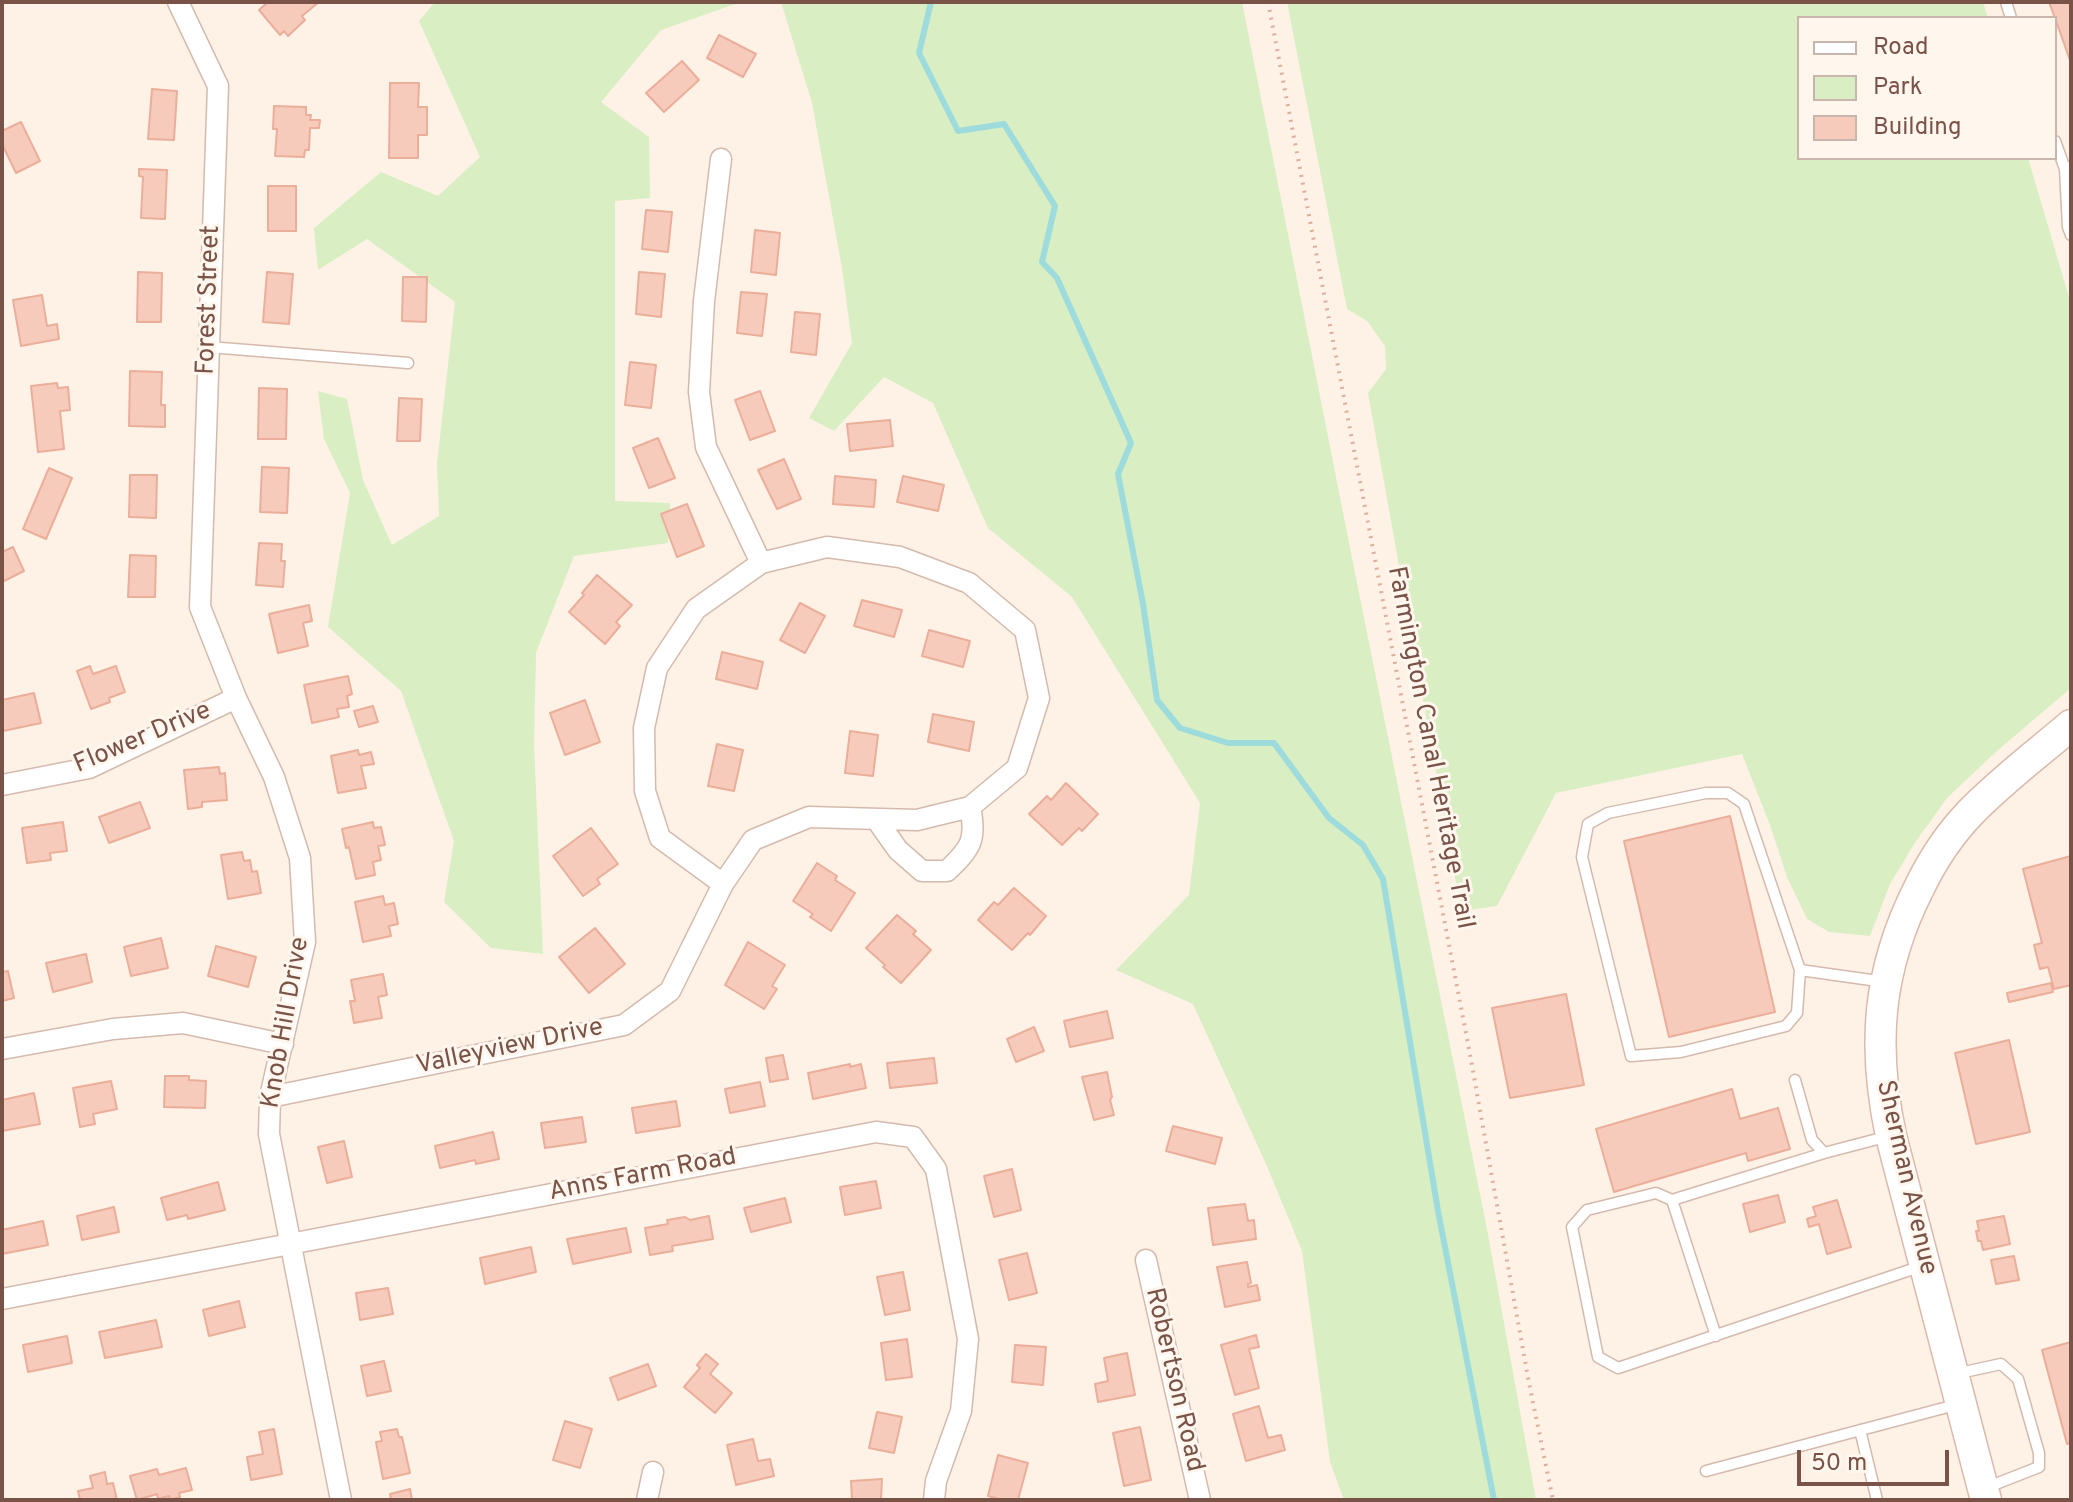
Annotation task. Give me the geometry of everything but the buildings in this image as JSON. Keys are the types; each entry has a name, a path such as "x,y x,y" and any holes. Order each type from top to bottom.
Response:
{"main road":[{"name":"Sherman Avenue","path":"1985,1494 1891,1136 1881,1077 1885,982 1904,917 1942,848 1969,814 2071,725"}],"street":[{"name":"Forest Street","path":"178,2 218,86 200,607"},
{"path":"721,159 704,301 699,392 706,447 761,563"},
{"name":"Valleyview Drive","path":"270,1097 624,1025 670,991 723,884 753,840 809,817 917,820 970,807 1017,768 1039,698 1025,630 969,583 900,557 827,547 761,563 696,609 657,668 644,728 645,791 660,838 723,884"},
{"name":"Knob Hill Drive","path":"200,607 236,698 274,777 300,858 305,942 270,1097 269,1134 341,1500"},
{"name":"Flower Drive","path":"2,785 89,768 236,698"},
{"path":"876,819 898,850 922,871 947,871 965,854 975,831 970,807"},
{"path":"2,1049 113,1029 183,1023 283,1044"},
{"name":"Anns Farm Road","path":"2,1299 876,1132 913,1137 936,1169 968,1339 961,1411 936,1481 934,1500"},
{"name":"Robertson Road","path":"1146,1260 1200,1500"},
{"path":"647,1500 653,1472"}],"lane":[{"path":"2057,145 2068,168 2068,227 2071,235"},
{"path":"209,347 408,363"},
{"path":"1706,793 1728,793 1744,804 1800,970 1797,1013 1786,1026 1681,1052 1631,1056 1582,857 1588,824 1608,813 1706,793"},
{"path":"1800,970 1885,982"},
{"path":"1795,1080 1812,1140 1824,1153"},
{"path":"1891,1136 1824,1153 1672,1200 1656,1193 1587,1210 1572,1227 1598,1357 1618,1368 1925,1266"},
{"path":"1672,1200 1716,1336"},
{"path":"1706,1471 1860,1430 1957,1389 2001,1364 2018,1379 2039,1453 2039,1467 1985,1494"},
{"path":"1860,1430 1877,1500"}],"path":[{"name":"Farmington Canal Heritage Trail","path":"1268,2 1553,1500"}],"green space":[{"path":"435,2 741,2 661,30 601,102 649,137 650,198 615,201 615,501 670,503 668,543 574,556 536,653 534,744 543,954 491,948 444,902 454,841 401,691 328,627 350,493 324,439 318,391 347,399 363,480 392,545 439,516 437,464 455,302 367,239 318,270 314,228 381,172 438,196 480,157 419,21"},
{"path":"781,2 1242,2 1487,1229 1536,1500 1344,1500 1330,1462 1302,1251 1266,1164 1193,1004 1116,970 1189,895 1200,803 1072,597 988,528 933,403 884,377 834,431 809,418 852,343 842,268 812,103"},
{"path":"1287,2 1983,2 1987,16 1797,16 1797,160 2029,160 2071,304 2071,688 1947,798 1890,884 1870,936 1829,932 1807,919 1787,877 1742,754 1556,793 1497,906 1461,911 1368,393 1386,369 1385,346 1367,321 1347,309"}],"waterway":[{"path":"931,2 919,53 958,131 1004,124 1055,206 1042,262 1057,278 1131,443 1118,474 1143,604 1157,700 1180,728 1228,743 1274,743 1329,818 1363,845 1383,879 1438,1211 1494,1500"}]}
